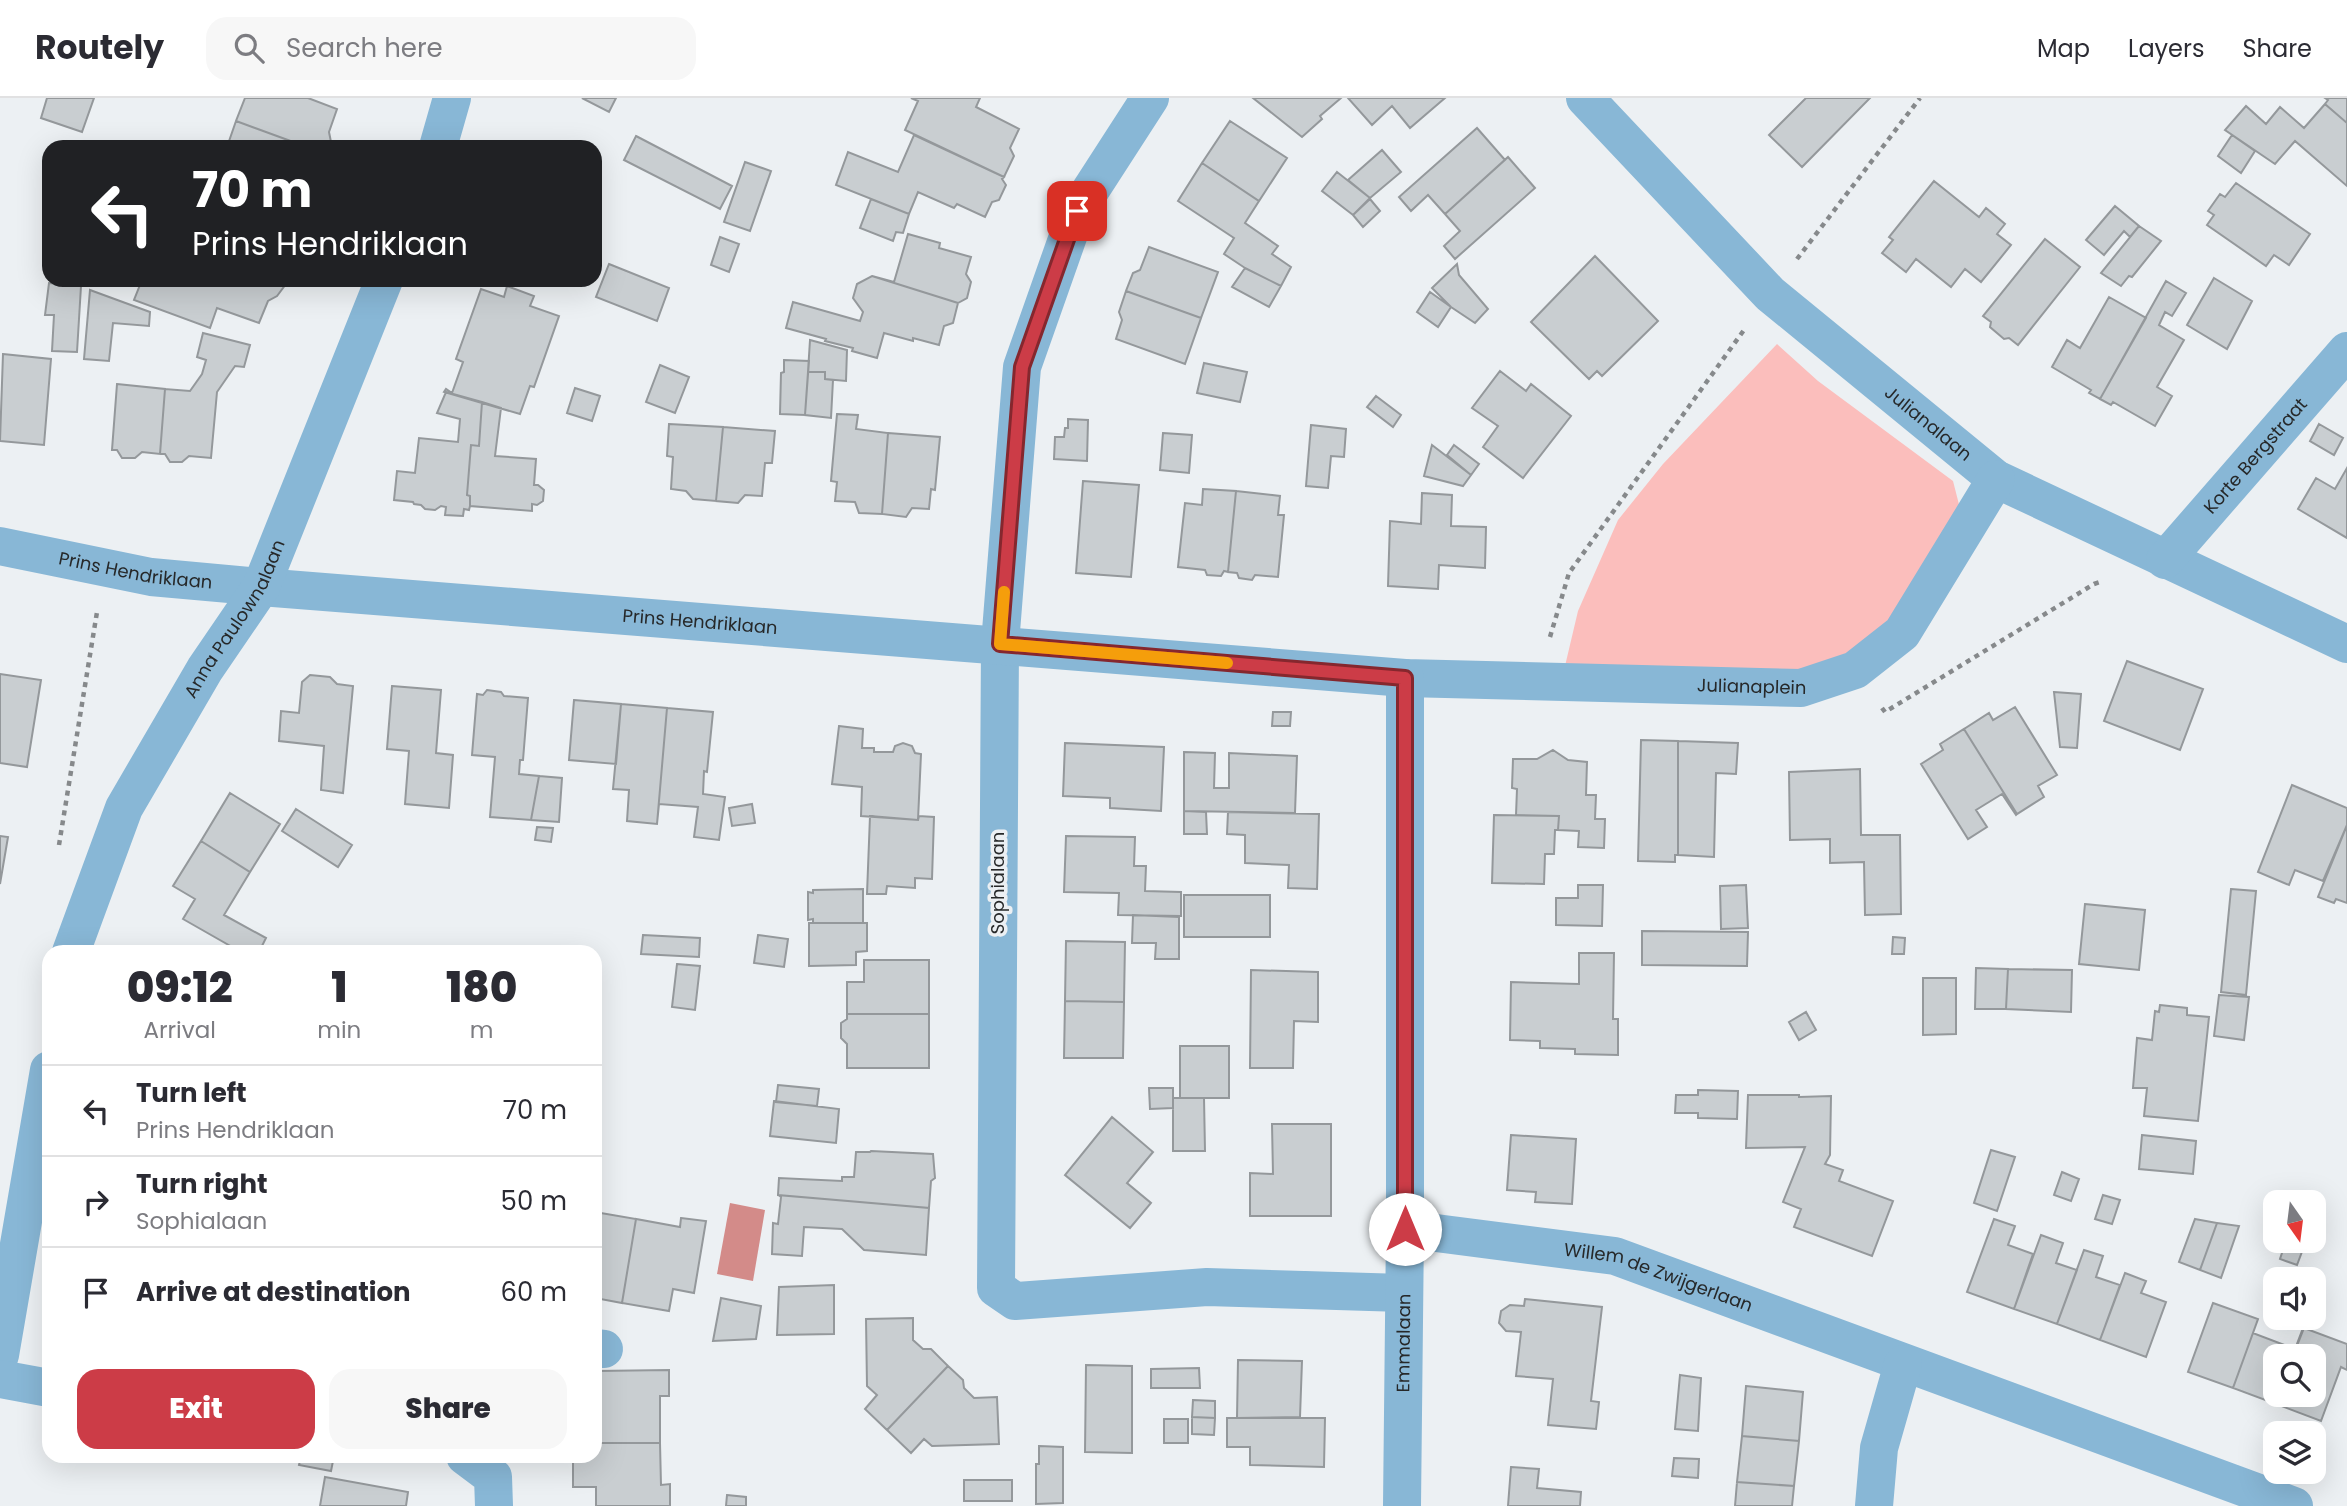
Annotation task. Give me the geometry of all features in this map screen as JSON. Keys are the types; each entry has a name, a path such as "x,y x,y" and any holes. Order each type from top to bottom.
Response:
{"street":[{"path":"440,140 452,98"},
{"name":"Sophialaan","path":"1150,98 1077,211 1022,367 1000,644 996,1288 1015,1301 1207,1287 1403,1293"},
{"name":"Julianalaan","path":"1585,98 1770,294 1996,479 2347,644"},
{"name":"Anna Paulownalaan","path":"74,945 124,808 205,669 261,587 381,287"},
{"name":"Korte Bergstraat","path":"2165,560 2347,351"},
{"name":"Julianaplein","path":"1405,678 1801,688 1855,670 1902,633 1996,479"},
{"name":"Prins Hendriklaan","path":"0,546 151,577 1405,678"},
{"name":"Emmalaan","path":"1402,1506 1405,678"},
{"path":"42,1111 0,1357 42,1384"},
{"name":"Willem de Zwijgerlaan","path":"1405,1229 1615,1256 2294,1506"},
{"path":"1874,1506 1879,1448 1903,1364"},
{"path":"475,1463 493,1476 494,1506"}],"path":[{"path":"1536,683 1569,573 1770,294 1920,98"},
{"path":"1855,670 1885,712 2094,584 2165,560"},
{"path":"58,850 104,567"}],"shaded area":[{"path":"1777,344 1818,381 1953,481 1964,524 1863,662 1803,671 1565,666 1578,611 1618,520 1663,464"},
{"path":"730,1203 765,1210 753,1281 717,1274"}],"building":[{"path":"47,98 94,98 82,132 41,118"},
{"path":"245,98 308,98 337,109 329,132 331,140 288,140 236,121"},
{"path":"582,98 616,98 609,112"},
{"path":"911,98 980,98 976,107 1019,129 1010,148 1014,156 1004,177 905,130 918,101"},
{"path":"1253,98 1341,98 1320,116 1322,119 1302,137"},
{"path":"1348,98 1445,98 1410,128 1392,106 1372,125"},
{"path":"1806,98 1870,98 1802,167 1769,135"},
{"path":"2325,98 2347,98 2347,123 2325,104 2328,100"},
{"path":"2325,104 2347,123 2347,186 2295,141 2275,164 2225,130 2246,106 2266,124 2280,107 2304,128"},
{"path":"236,121 288,140 229,140"},
{"path":"1230,121 1287,158 1259,201 1202,163"},
{"path":"1477,128 1505,160 1445,214 1428,195 1411,211 1399,197"},
{"path":"914,135 1004,177 1002,179 1006,185 999,200 992,202 985,217 957,204 954,208 918,192 909,214 836,185 848,152 898,172"},
{"path":"2232,135 2255,151 2241,173 2218,156"},
{"path":"636,136 732,186 720,209 624,160"},
{"path":"1382,150 1401,172 1370,198 1348,180"},
{"path":"1508,157 1535,188 1455,259 1444,246 1460,231 1445,214"},
{"path":"745,162 771,171 750,231 724,222"},
{"path":"1202,163 1259,201 1245,223 1278,246 1272,254 1291,267 1281,286 1224,254 1234,238 1178,201"},
{"path":"1337,172 1370,198 1353,215 1322,191"},
{"path":"1934,181 1979,217 1986,208 2005,224 1997,234 2011,245 1981,282 1965,269 1951,287 1916,259 1906,272 1882,253 1893,240 1889,237"},
{"path":"2236,183 2310,234 2289,265 2274,255 2266,266 2207,225 2214,215 2208,211 2220,194 2225,197"},
{"path":"871,199 909,214 903,233 896,232 893,241 860,228"},
{"path":"1370,199 1380,211 1363,227 1353,215"},
{"path":"2115,206 2139,226 2130,237 2124,231 2104,255 2086,240"},
{"path":"2139,226 2161,241 2132,277 2129,276 2121,286 2101,273"},
{"path":"908,234 940,243 939,248 971,257 966,274 971,282 967,298 958,303 872,276 894,282"},
{"path":"720,237 739,244 729,272 711,265"},
{"path":"2045,239 2080,267 2018,345 2009,338 2004,339 1990,327 1991,322 1983,316"},
{"path":"1149,247 1218,272 1201,318 1126,291 1133,273 1140,270"},
{"path":"1595,256 1658,321 1602,376 1597,371 1589,379 1531,322"},
{"path":"609,264 669,288 657,321 596,297"},
{"path":"1457,264 1459,275 1488,309 1475,323 1451,307 1432,288"},
{"path":"1245,268 1281,286 1269,307 1232,287"},
{"path":"872,276 958,303 953,323 944,326 939,345 884,333 877,358 786,328 793,302 860,321 863,312 853,298 857,284"},
{"path":"2214,278 2252,301 2227,349 2187,325"},
{"path":"2166,281 2186,293 2172,316 2165,312 2159,325 2184,340 2157,387 2172,396 2155,426 2113,402 2111,405 2100,399"},
{"path":"48,287 81,287 77,352 52,351 54,315 45,315"},
{"path":"139,287 284,287 277,296 268,301 259,323 217,308 210,328 134,300"},
{"path":"507,287 510,287 534,296 530,306 559,316 534,387 530,386 520,414 444,392 446,389 452,393 463,362 456,359 481,289 504,297"},
{"path":"90,290 150,312 149,326 113,323 109,361 84,359"},
{"path":"1126,291 1201,318 1185,364 1116,339 1122,320 1119,312"},
{"path":"1430,292 1451,307 1438,327 1417,312"},
{"path":"2109,297 2146,318 2100,399 2089,393 2091,390 2052,367 2067,340 2080,348"},
{"path":"203,333 250,345 244,367 235,366 217,392 211,458 189,456 182,462 170,462 165,454 160,454 165,389 190,391 202,374 206,360 197,357"},
{"path":"810,340 847,350 846,381 825,379 825,372 808,372"},
{"path":"3,354 51,359 44,445 0,441"},
{"path":"784,360 809,361 805,415 780,414"},
{"path":"1204,363 1247,372 1240,402 1197,393"},
{"path":"660,365 689,377 675,413 646,402"},
{"path":"1500,371 1526,391 1531,384 1571,416 1523,478 1483,447 1498,426 1472,408"},
{"path":"808,372 825,372 825,379 833,380 831,418 805,415"},
{"path":"117,384 165,389 160,454 142,452 135,458 122,458 117,450 112,450"},
{"path":"575,388 600,396 592,421 567,413"},
{"path":"446,392 482,402 479,446 471,445 467,495 470,496 470,506 469,510 464,509 463,516 445,515 446,507 425,509 413,502 394,500 397,471 415,473 419,438 458,442 460,419 437,413"},
{"path":"1376,396 1401,415 1393,427 1367,407"},
{"path":"482,402 501,408 495,456 536,459 534,485 544,490 543,501 537,505 532,504 532,511 470,506 470,496 467,495 471,445 479,446"},
{"path":"837,414 858,415 856,429 888,433 882,514 859,513 855,502 835,501 837,482 831,481"},
{"path":"1068,419 1088,420 1087,461 1054,459 1055,437 1064,437"},
{"path":"669,424 723,427 716,501 693,499 686,491 671,489 673,457 667,456"},
{"path":"2319,424 2343,438 2334,455 2310,441"},
{"path":"1311,425 1346,429 1344,457 1331,456 1328,488 1306,486"},
{"path":"723,427 775,431 772,463 765,463 762,496 745,495 738,503 716,501"},
{"path":"888,433 940,437 935,490 931,489 929,509 912,508 906,517 882,514"},
{"path":"1163,433 1192,435 1189,473 1160,470"},
{"path":"1432,445 1471,475 1463,486 1424,476"},
{"path":"1454,445 1479,464 1471,475 1447,455"},
{"path":"2347,468 2347,538 2298,509 2316,478 2335,489"},
{"path":"1083,481 1139,485 1131,577 1076,573"},
{"path":"1203,489 1236,491 1228,572 1224,571 1221,576 1207,575 1205,570 1178,567 1185,503 1202,505"},
{"path":"1236,491 1280,496 1278,515 1284,515 1278,577 1255,575 1252,580 1239,578 1237,573 1228,572"},
{"path":"1422,493 1452,495 1451,526 1486,527 1485,568 1439,565 1438,589 1388,586 1390,521 1421,524"},
{"path":"2127,661 2203,689 2180,750 2104,721"},
{"path":"0,674 41,680 27,767 0,763"},
{"path":"310,675 330,677 337,684 353,686 343,793 321,790 324,746 279,741 281,711 299,713 302,682"},
{"path":"392,686 441,690 436,753 453,755 449,808 405,804 409,751 387,749"},
{"path":"487,690 501,692 504,696 528,698 523,760 520,760 519,774 539,776 531,820 490,817 495,757 472,755 477,694 483,695"},
{"path":"2054,692 2081,694 2077,748 2060,747"},
{"path":"574,700 621,704 616,764 569,760"},
{"path":"621,704 667,708 657,824 627,821 629,790 613,789"},
{"path":"2015,707 2057,775 2038,786 2044,797 2017,814 1964,729 1989,713 1993,720"},
{"path":"667,708 713,712 703,794 725,797 719,840 694,837 698,807 659,804 657,824"},
{"path":"1273,712 1291,712 1290,726 1272,726"},
{"path":"839,726 863,729 862,748 874,748 874,752 893,752 895,746 903,743 912,746 915,753 921,754 918,820 861,816 862,787 832,784"},
{"path":"1964,729 2017,814 2002,794 1976,810 1987,827 1968,839 1921,764 1943,750 1940,744"},
{"path":"1641,740 1678,741 1678,855 1675,855 1675,862 1638,861"},
{"path":"1678,741 1738,743 1736,774 1716,773 1714,857 1678,855"},
{"path":"1065,743 1164,747 1161,811 1110,808 1110,798 1063,796"},
{"path":"1553,750 1568,760 1587,762 1586,795 1596,795 1595,819 1605,819 1604,848 1578,847 1579,831 1558,830 1559,816 1516,815 1517,789 1512,788 1513,759 1537,759"},
{"path":"1184,752 1215,753 1214,788 1229,788 1229,753 1297,756 1295,813 1184,811"},
{"path":"1860,769 1861,835 1900,835 1901,914 1865,915 1864,862 1830,863 1830,839 1790,840 1789,772"},
{"path":"539,776 562,778 559,822 531,820"},
{"path":"2292,785 2347,808 2347,825 2323,881 2295,870 2289,885 2258,872"},
{"path":"230,793 280,824 250,872 201,841"},
{"path":"752,804 755,823 732,826 729,808"},
{"path":"296,809 352,845 338,867 282,831"},
{"path":"1184,811 1206,812 1207,834 1184,834"},
{"path":"1228,812 1319,814 1317,889 1288,888 1289,865 1245,863 1245,835 1227,834"},
{"path":"1494,815 1559,816 1558,830 1555,830 1554,854 1545,854 1544,884 1492,883"},
{"path":"870,816 918,820 919,816 934,817 932,879 915,878 915,888 887,886 886,894 867,894"},
{"path":"2347,825 2347,903 2336,899 2334,903 2318,897"},
{"path":"537,827 553,828 551,842 535,840"},
{"path":"0,836 8,837 0,884"},
{"path":"1066,836 1135,837 1134,866 1146,866 1145,891 1181,892 1181,916 1118,915 1119,893 1064,892"},
{"path":"201,841 250,872 224,915 266,938 262,945 229,945 183,919 195,899 173,886"},
{"path":"1578,885 1603,885 1602,926 1556,925 1556,898 1578,898"},
{"path":"1746,885 1748,928 1721,929 1720,886"},
{"path":"863,889 863,923 813,923 813,919 808,920 808,892"},
{"path":"2231,889 2256,891 2246,995 2221,992"},
{"path":"1184,895 1270,895 1270,937 1184,937"},
{"path":"2085,904 2145,910 2139,970 2079,964"},
{"path":"1133,915 1179,917 1179,959 1155,959 1156,943 1132,943"},
{"path":"809,923 867,923 867,951 856,952 856,965 809,966"},
{"path":"1642,931 1748,932 1747,966 1642,965"},
{"path":"643,935 700,938 699,957 641,954"},
{"path":"758,935 788,939 784,967 754,963"},
{"path":"1893,937 1905,938 1904,954 1892,954"},
{"path":"1066,941 1125,942 1124,1002 1065,1001"},
{"path":"1579,953 1614,953 1613,1019 1618,1019 1618,1055 1575,1054 1575,1049 1540,1048 1540,1041 1510,1040 1511,982 1579,984"},
{"path":"864,960 929,960 929,1014 847,1014 847,982 864,982"},
{"path":"677,964 700,966 695,1010 672,1007"},
{"path":"1976,968 2008,969 2006,1009 1975,1009"},
{"path":"2008,969 2072,970 2071,1012 2006,1009"},
{"path":"1251,970 1318,972 1318,1022 1294,1021 1293,1068 1250,1068"},
{"path":"1923,978 1956,978 1956,1034 1923,1035"},
{"path":"2219,995 2249,997 2244,1040 2214,1036"},
{"path":"1065,1001 1124,1002 1123,1058 1064,1058"},
{"path":"2160,1005 2187,1008 2187,1015 2209,1017 2198,1121 2144,1116 2147,1088 2133,1088 2137,1038 2152,1040 2155,1011 2159,1012"},
{"path":"1806,1012 1816,1030 1799,1040 1789,1022"},
{"path":"847,1014 929,1014 929,1068 847,1068 847,1044 841,1038 841,1023 847,1019"},
{"path":"1180,1046 1229,1046 1229,1098 1180,1098"},
{"path":"778,1085 819,1089 817,1106 776,1102"},
{"path":"1149,1088 1173,1088 1173,1108 1150,1109"},
{"path":"1698,1090 1738,1091 1737,1119 1698,1118 1698,1113 1675,1113 1676,1095 1698,1095"},
{"path":"1748,1095 1831,1096 1830,1155 1825,1164 1843,1170 1839,1181 1893,1201 1872,1256 1794,1227 1801,1209 1783,1202 1805,1147 1746,1148"},
{"path":"1173,1098 1204,1098 1205,1151 1173,1151"},
{"path":"774,1101 839,1109 836,1143 770,1136"},
{"path":"1112,1117 1153,1152 1127,1183 1151,1203 1130,1228 1065,1175"},
{"path":"1272,1124 1331,1124 1331,1216 1250,1216 1250,1173 1273,1174"},
{"path":"1511,1135 1576,1139 1572,1204 1535,1202 1536,1192 1507,1190"},
{"path":"2142,1135 2196,1141 2193,1174 2139,1169"},
{"path":"1991,1150 2015,1157 1997,1211 1974,1203"},
{"path":"856,1152 933,1154 935,1178 931,1181 929,1208 778,1195 779,1178 842,1181 842,1177 854,1177"},
{"path":"2062,1172 2079,1179 2071,1201 2054,1195"},
{"path":"778,1195 929,1208 926,1255 864,1250 842,1229 804,1227 802,1256 772,1254 773,1223 778,1224 781,1197"},
{"path":"2103,1195 2120,1200 2112,1224 2095,1219"},
{"path":"602,1213 636,1219 622,1303 602,1299"},
{"path":"681,1218 706,1221 694,1293 673,1289 669,1311 622,1303 636,1219 680,1227"},
{"path":"1994,1219 2015,1226 2008,1245 2033,1254 2014,1309 1967,1292"},
{"path":"2195,1219 2217,1223 2200,1270 2179,1262"},
{"path":"2217,1223 2239,1226 2221,1278 2200,1270"},
{"path":"2041,1235 2063,1243 2056,1263 2077,1270 2057,1324 2014,1309"},
{"path":"2084,1250 2103,1256 2096,1277 2120,1285 2100,1340 2057,1324"},
{"path":"2282,1253 2302,1253 2297,1265 2280,1259"},
{"path":"2125,1273 2146,1281 2141,1293 2166,1302 2146,1357 2100,1340"},
{"path":"834,1285 834,1334 777,1335 779,1287"},
{"path":"721,1298 761,1306 756,1339 713,1341"},
{"path":"1525,1299 1602,1307 1591,1401 1599,1402 1596,1429 1548,1425 1553,1379 1516,1376 1521,1332 1506,1331 1499,1323 1501,1311 1510,1305 1524,1306"},
{"path":"2213,1303 2258,1319 2233,1388 2188,1372"},
{"path":"913,1318 913,1340 923,1349 931,1349 948,1366 887,1430 865,1409 877,1395 867,1386 866,1319"},
{"path":"2303,1330 2309,1330 2347,1344 2347,1370 2341,1367 2321,1421 2284,1407 2326,1407 2326,1344 2298,1344"},
{"path":"2253,1333 2282,1344 2263,1344 2263,1399 2233,1388"},
{"path":"1238,1360 1302,1361 1300,1417 1237,1418"},
{"path":"1086,1365 1132,1366 1132,1453 1085,1452"},
{"path":"948,1366 963,1380 964,1388 974,1398 997,1397 999,1444 932,1446 924,1439 911,1453 887,1430"},
{"path":"1199,1368 1200,1388 1151,1388 1151,1369"},
{"path":"669,1370 669,1396 660,1396 660,1443 602,1443 602,1371"},
{"path":"1680,1375 1701,1378 1698,1431 1675,1429"},
{"path":"1746,1386 1803,1392 1799,1441 1742,1436"},
{"path":"1193,1400 1215,1401 1215,1418 1192,1417"},
{"path":"1192,1417 1215,1418 1214,1435 1192,1434"},
{"path":"1227,1418 1325,1418 1324,1467 1250,1465 1250,1447 1227,1447"},
{"path":"1164,1419 1188,1419 1188,1443 1164,1443"},
{"path":"1742,1436 1799,1441 1794,1486 1737,1482"},
{"path":"602,1443 660,1443 661,1485 670,1484 670,1506 596,1506 596,1487 573,1487 573,1463 602,1463"},
{"path":"1039,1446 1063,1447 1063,1503 1036,1504"},
{"path":"1674,1458 1699,1459 1698,1478 1672,1476"},
{"path":"299,1463 333,1463 331,1471"},
{"path":"1511,1467 1539,1469 1537,1488 1581,1492 1580,1506 1508,1506"},
{"path":"325,1477 408,1492 406,1506 320,1506"},
{"path":"964,1480 1012,1480 1012,1501 964,1501"},
{"path":"1737,1482 1794,1486 1792,1506 1735,1506"},
{"path":"727,1495 746,1497 746,1506 726,1506"}],"slow traffic":[{"path":"1004,592 1000,644 1227,663"}],"route":[{"path":"1077,211 1022,367 1000,644 1405,678 1405,1229"}]}
